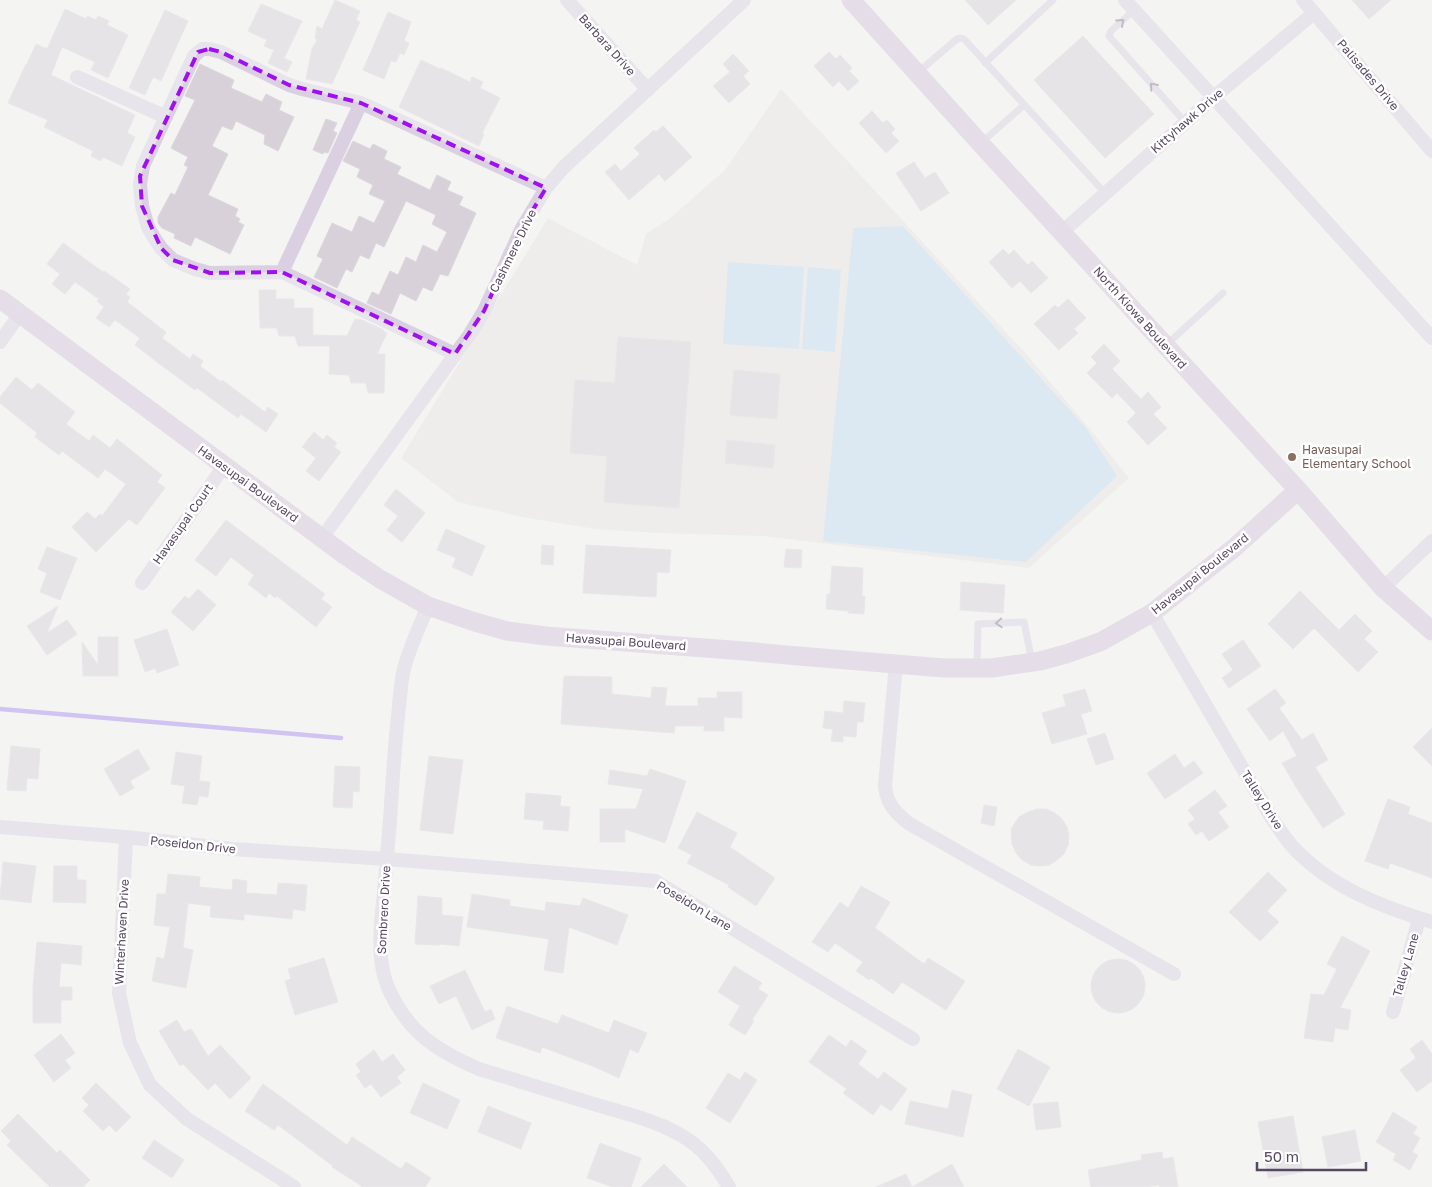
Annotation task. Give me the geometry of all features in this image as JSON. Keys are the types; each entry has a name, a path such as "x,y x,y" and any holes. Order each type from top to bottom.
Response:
{"street":[{"name":"Barbara Drive","path":"567,0 648,90"},
{"name":"Cashmere Drive","path":"322,538 470,334 484,311 522,228 546,188 564,167 744,0"},
{"name":"North Kiowa Boulevard","path":"851,0 1298,490 1383,588 1432,631"},
{"name":"Palisades Drive","path":"1303,0 1432,151"},
{"path":"1130,5 1432,338"},
{"name":"Kittyhawk Drive","path":"1062,232 1185,122 1314,13"},
{"path":"455,354 282,272 210,274 173,260 162,248 148,227 142,206 140,184 143,166 194,56 202,49 221,52 289,85 361,103 546,188"},
{"path":"77,77 166,117"},
{"path":"282,272 361,103"},
{"name":"Havasupai Boulevard","path":"0,299 224,466 380,579 428,606 499,628 546,636 944,668 992,668 1032,662 1066,654 1100,642 1152,613 1234,548 1298,490"},
{"path":"0,342 20,314"},
{"name":"Havasupai Court","path":"142,583 224,466"},
{"path":"1383,588 1432,541"},
{"name":"Sombrero Drive","path":"428,606 403,672 394,759 380,954 386,983 394,1001 424,1039 458,1060 479,1070 631,1115 664,1127 690,1141 709,1158 729,1187"},
{"name":"Talley Drive","path":"1152,613 1266,808 1291,844 1310,863 1331,879 1394,910 1426,921"},
{"path":"896,664 885,786 890,806 908,823 1174,974"},
{"name":"Poseidon Drive","path":"0,827 126,837 232,849 387,859"},
{"name":"Winterhaven Drive","path":"126,837 119,993 130,1043 150,1085 187,1119 294,1187"},
{"name":"Poseidon Lane","path":"387,859 655,881 913,1039"},
{"name":"Talley Lane","path":"1393,1012 1426,921"}],"lane":[{"path":"985,62 1053,0"},
{"path":"1130,5 1109,36 1185,122"},
{"path":"917,74 957,39 964,39 1106,193"},
{"path":"980,143 1024,105"},
{"path":"1165,346 1223,293"},
{"path":"977,668 978,624 1024,622 1032,662"}],"highlighted area":[{"path":"209,49 221,52 289,85 361,103 546,188 522,228 484,311 455,354 282,272 210,273 173,260 161,248 142,206 140,176 198,52"}],"shaded area":[{"path":"781,89 1027,355 1129,478 1029,568 762,536 595,529 522,517 458,502 401,458 548,218 637,265 646,234 669,219 725,170"},
{"path":"903,226 1086,428 1117,476 1026,562 823,541 853,228"},
{"path":"728,262 804,267 799,349 723,344"},
{"path":"808,267 841,270 835,352 802,349"}],"building":[{"path":"335,0 360,11 356,20 360,22 332,84 306,79 312,49 317,40 315,38 317,26 322,29"},
{"path":"965,0 1016,0 988,25"},
{"path":"1352,0 1391,0 1369,19"},
{"path":"261,4 302,21 284,58 292,62 287,72 268,63 274,50 264,46 267,40 248,31"},
{"path":"65,9 86,19 87,16 96,20 98,16 109,21 107,25 128,35 108,78 91,70 95,62 62,47 51,75 135,115 127,133 135,137 122,166 103,157 101,161 91,156 93,151 44,127 48,120 8,103 36,44 47,49"},
{"path":"165,10 188,21 161,81 153,77 145,95 129,88"},
{"path":"388,12 411,22 404,41 409,43 404,55 400,53 396,62 391,61 384,79 363,70"},
{"path":"1083,36 1154,114 1105,158 1034,80"},
{"path":"829,52 836,59 840,55 852,68 849,71 859,81 848,91 839,81 833,87 814,66"},
{"path":"733,54 749,71 743,76 750,84 729,103 713,86 730,72 723,64"},
{"path":"421,60 470,82 472,77 483,82 480,88 500,98 482,133 484,134 479,146 399,107"},
{"path":"200,64 234,80 231,88 262,102 266,94 282,102 279,110 294,117 278,151 264,144 265,135 236,121 232,130 222,126 212,146 228,154 208,195 238,209 235,216 240,219 238,222 244,225 230,254 195,237 191,246 174,238 175,234 162,228 158,223 158,217 171,193 175,195 188,167 184,165 188,157 171,148 195,100 185,96"},
{"path":"872,111 883,123 887,120 895,129 891,133 899,141 886,153 859,123"},
{"path":"326,119 337,123 333,131 337,133 328,153 324,152 323,154 313,150"},
{"path":"663,126 692,157 665,181 659,174 629,200 605,172 615,164 621,171 640,154 634,148 654,130 656,132"},
{"path":"353,141 370,149 373,144 387,151 384,159 401,167 397,174 430,190 437,175 451,182 447,190 463,197 459,205 476,213 448,276 440,274 432,291 423,287 416,301 400,293 391,314 367,303 372,292 379,295 390,271 398,275 406,257 416,262 423,245 437,252 447,232 432,224 436,215 406,201 384,247 376,243 369,259 360,255 352,272 346,269 337,288 314,277 323,259 317,256 332,223 352,232 359,216 374,223 385,201 369,194 373,185 357,177 360,169 343,161"},
{"path":"914,162 925,178 935,172 949,193 921,211 896,173"},
{"path":"63,243 130,289 126,294 130,297 127,302 166,332 162,338 190,359 193,354 203,361 200,366 265,412 268,407 278,414 266,432 241,414 238,418 161,365 135,345 140,338 115,320 109,327 96,318 104,307 97,301 99,299 75,282 65,294 52,284 60,274 47,264"},
{"path":"1003,249 1009,255 1014,250 1028,265 1032,261 1048,278 1031,293 1020,281 1012,288 989,262"},
{"path":"259,290 276,290 276,299 294,299 294,308 313,308 313,335 347,336 355,319 360,319 384,330 387,333 377,354 385,354 384,393 368,393 366,383 351,383 349,375 329,374 330,346 298,346 295,336 279,336 277,328 260,328"},
{"path":"1068,299 1086,318 1074,329 1078,333 1059,350 1034,324 1055,305 1058,308"},
{"path":"618,337 691,342 679,508 604,502 607,456 570,453 575,380 615,383"},
{"path":"1104,344 1120,361 1112,369 1141,399 1148,392 1161,407 1153,414 1167,428 1148,445 1127,422 1136,413 1117,393 1112,398 1087,373 1097,363 1091,357"},
{"path":"734,370 780,374 777,419 730,415"},
{"path":"16,377 32,390 38,383 75,412 66,424 89,441 93,435 110,448 117,439 162,475 157,482 165,488 137,525 129,519 96,552 72,527 87,512 95,519 100,514 102,516 126,484 105,469 98,478 62,451 59,455 35,437 37,433 0,403 0,397"},
{"path":"314,432 323,440 327,435 337,443 334,447 341,452 319,481 306,471 316,458 302,447"},
{"path":"727,440 775,445 773,468 725,463"},
{"path":"396,489 425,513 402,542 387,530 398,516 384,505"},
{"path":"226,520 325,594 321,599 332,607 316,627 277,596 275,598 269,593 266,598 248,584 254,575 231,557 216,576 195,560"},
{"path":"446,529 485,546 472,576 452,567 456,558 437,550"},
{"path":"542,545 554,546 553,565 541,564"},
{"path":"586,545 671,550 669,573 657,572 656,597 583,593"},
{"path":"47,547 77,558 60,600 40,592 47,573 38,569"},
{"path":"786,549 802,550 801,568 784,567"},
{"path":"832,566 863,568 862,596 865,596 864,614 826,609 827,594 830,594"},
{"path":"961,582 1005,585 1003,613 960,610"},
{"path":"198,589 216,605 193,631 171,612 185,596 189,599"},
{"path":"1300,591 1339,630 1355,614 1372,631 1364,639 1378,652 1358,672 1314,628 1293,649 1268,624"},
{"path":"58,606 47,633 67,620 77,634 47,655 27,626"},
{"path":"167,629 179,665 157,673 155,668 145,672 134,640"},
{"path":"98,637 118,637 118,676 83,676 82,642 98,665"},
{"path":"1243,640 1261,666 1229,688 1222,678 1233,670 1222,654"},
{"path":"564,676 612,677 612,694 651,698 652,687 667,688 665,706 698,706 698,698 717,698 717,692 742,692 742,718 724,717 724,731 704,731 704,726 675,726 674,733 561,724"},
{"path":"1085,689 1092,711 1081,714 1087,734 1052,744 1042,713 1066,706 1063,695"},
{"path":"1275,689 1286,703 1279,708 1302,740 1313,733 1328,760 1315,767 1345,814 1323,828 1282,763 1297,756 1283,731 1270,741 1247,709"},
{"path":"844,701 865,703 863,722 857,722 856,737 843,736 843,742 831,741 833,729 823,728 825,711 843,713"},
{"path":"1432,728 1432,766 1413,747"},
{"path":"1105,733 1114,759 1096,765 1087,739"},
{"path":"11,746 40,749 38,779 27,778 26,791 7,790"},
{"path":"138,749 150,769 130,781 134,788 120,796 104,769"},
{"path":"176,752 202,756 199,781 210,782 208,797 199,796 197,805 182,803 185,786 171,784"},
{"path":"1175,754 1184,768 1194,761 1203,773 1165,799 1147,773"},
{"path":"429,756 463,760 453,834 420,830"},
{"path":"335,766 360,767 359,792 353,791 352,808 333,807"},
{"path":"650,769 686,781 665,843 625,829 625,842 600,842 600,809 636,809 643,789 608,784 610,770 647,776"},
{"path":"1215,790 1227,806 1218,812 1229,827 1209,841 1202,831 1196,835 1188,824 1195,819 1188,810"},
{"path":"526,793 561,796 560,806 570,807 568,831 543,829 544,821 524,819"},
{"path":"1388,799 1410,807 1408,814 1432,823 1432,878 1390,863 1388,869 1365,861"},
{"path":"984,805 997,807 994,826 981,823"},
{"path":"1037,809 1046,809 1055,813 1067,827 1069,836 1064,854 1049,865 1031,865 1022,860 1012,844 1011,829 1019,817"},
{"path":"697,812 737,833 730,847 775,878 756,906 728,887 729,885 687,863 692,855 678,848"},
{"path":"3,862 36,866 31,903 0,899"},
{"path":"54,866 77,866 77,880 86,880 86,903 53,902"},
{"path":"1268,872 1287,890 1267,911 1279,922 1260,941 1229,912"},
{"path":"168,874 200,877 199,887 232,890 233,879 247,881 246,893 277,895 278,883 307,885 305,911 293,909 292,919 244,914 244,920 210,917 211,906 188,903 183,948 193,950 186,988 152,981 157,957 164,959 170,927 154,925 157,894 166,894"},
{"path":"861,886 890,902 875,928 924,964 928,958 965,981 946,1010 902,982 893,994 871,978 869,980 856,971 863,962 835,943 828,952 812,942 840,902 848,908"},
{"path":"472,894 510,900 510,906 545,911 546,902 580,906 583,898 628,915 617,945 569,927 563,973 544,970 549,939 467,927"},
{"path":"418,896 442,898 442,915 463,917 459,946 415,944"},
{"path":"1342,936 1370,951 1340,1008 1351,1010 1348,1030 1335,1028 1333,1042 1304,1038 1311,994 1324,995 1337,969 1327,964"},
{"path":"37,942 82,946 81,965 61,963 59,987 72,987 72,1000 61,1000 61,1023 33,1023 33,987"},
{"path":"324,958 338,1002 295,1015 285,981 291,979 288,969"},
{"path":"1113,959 1123,959 1133,963 1141,971 1145,986 1141,1001 1133,1009 1123,1013 1113,1013 1103,1009 1095,1001 1091,991 1091,981 1095,971 1103,963"},
{"path":"734,966 762,983 758,989 768,995 745,1035 729,1025 740,1006 718,992"},
{"path":"465,970 485,1012 491,1009 495,1019 472,1030 456,996 439,1004 430,986"},
{"path":"507,1006 558,1024 562,1015 609,1033 614,1020 647,1033 638,1053 630,1049 619,1078 542,1047 540,1053 496,1038"},
{"path":"177,1020 184,1032 191,1029 208,1056 220,1045 251,1078 230,1099 215,1083 208,1090 183,1064 180,1066 159,1031"},
{"path":"61,1034 75,1053 65,1060 71,1068 54,1082 34,1055"},
{"path":"829,1035 846,1047 851,1040 867,1051 858,1064 878,1079 884,1072 907,1089 891,1111 881,1104 873,1115 843,1093 847,1089 809,1062"},
{"path":"1422,1040 1432,1054 1432,1081 1417,1092 1400,1070 1416,1058 1410,1049"},
{"path":"1018,1049 1050,1067 1029,1106 997,1089"},
{"path":"374,1050 382,1062 393,1054 405,1070 397,1077 401,1083 381,1097 371,1084 365,1088 356,1075 361,1072 356,1064"},
{"path":"745,1072 757,1080 730,1123 706,1108 728,1073 740,1080"},
{"path":"96,1083 131,1117 116,1132 109,1125 103,1131 83,1111 89,1105 82,1098"},
{"path":"423,1083 460,1100 447,1129 410,1113"},
{"path":"263,1084 347,1145 352,1137 401,1169 406,1162 431,1178 425,1187 363,1187 332,1167 278,1125 274,1130 245,1111"},
{"path":"952,1090 972,1095 963,1137 905,1124 910,1101 948,1109"},
{"path":"1058,1102 1061,1127 1036,1130 1033,1104"},
{"path":"488,1106 531,1123 521,1149 478,1132"},
{"path":"1393,1112 1417,1127 1413,1134 1420,1138 1412,1152 1418,1155 1410,1170 1393,1160 1396,1154 1376,1142"},
{"path":"18,1114 57,1153 60,1150 90,1180 83,1187 50,1187 7,1145 11,1141 1,1131"},
{"path":"1293,1116 1303,1172 1268,1178 1258,1122"},
{"path":"1355,1130 1361,1161 1328,1167 1322,1137"},
{"path":"154,1140 184,1160 172,1178 142,1158"},
{"path":"600,1143 641,1158 631,1187 613,1187 587,1178"},
{"path":"1162,1152 1163,1159 1173,1157 1178,1187 1159,1187 1159,1185 1146,1187 1091,1187 1088,1170 1142,1160 1141,1155"},
{"path":"664,1164 687,1187 641,1187"},
{"path":"952,1164 964,1187 912,1187"},
{"path":"906,1174 912,1187 876,1187"}],"waterway":[{"path":"0,709 341,738"}],"place":[{"name":"Havasupai Elementary School","path":"1292,457"}]}
